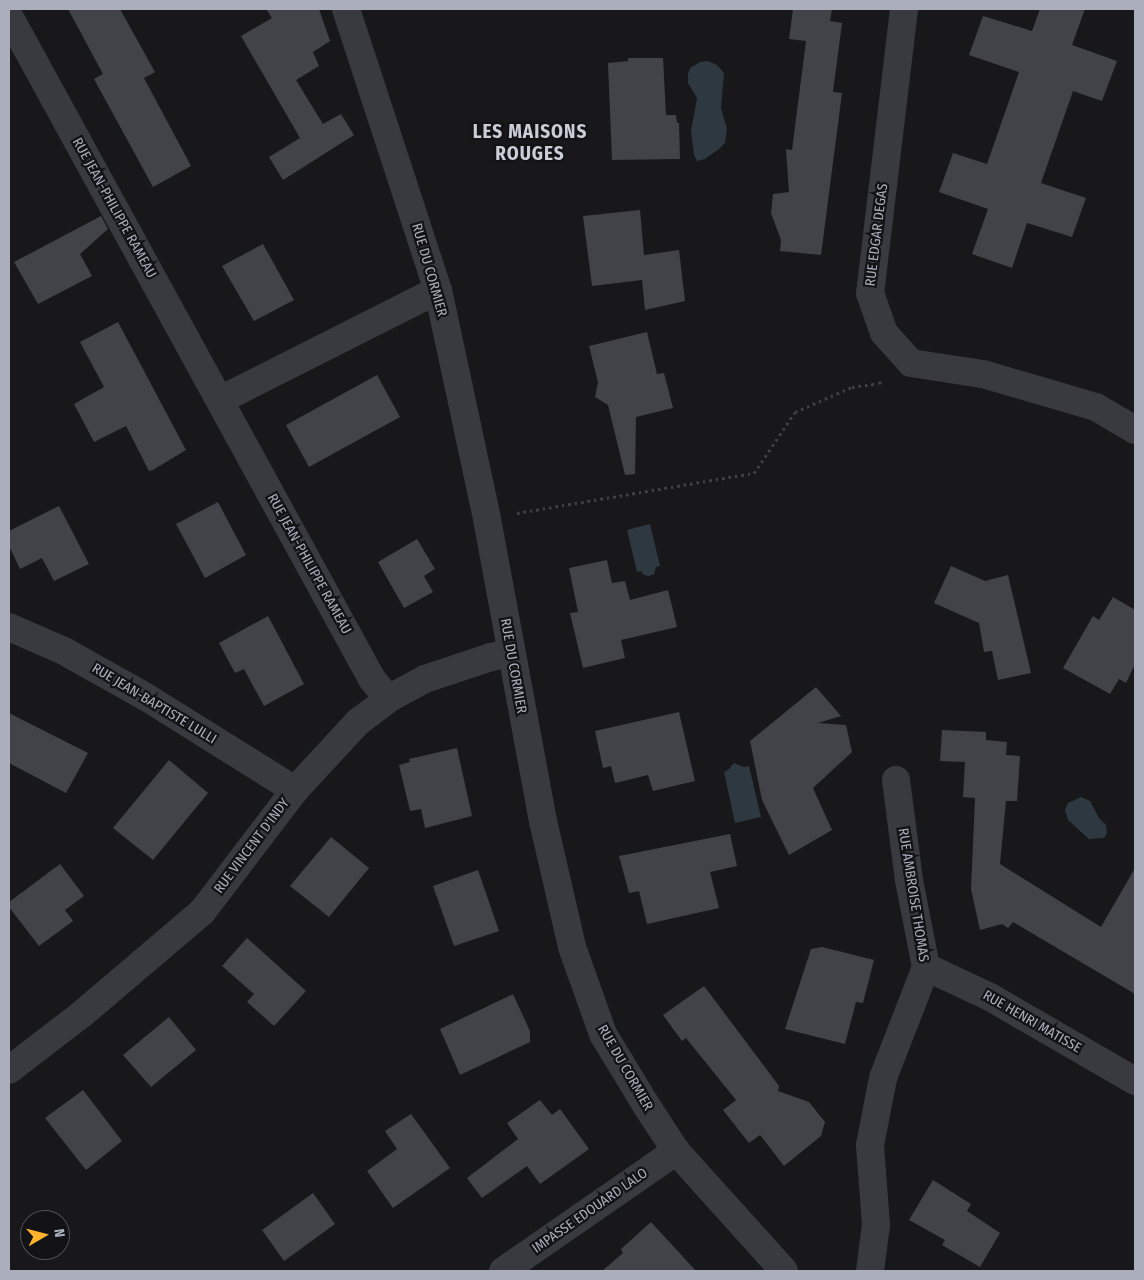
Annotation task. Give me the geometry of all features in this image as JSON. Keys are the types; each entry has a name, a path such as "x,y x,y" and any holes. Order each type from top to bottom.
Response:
{"street":[{"name":"RUE DU CORMIER","path":"346,9 438,290 487,519 543,821 572,947 603,1034 676,1151 784,1271"},
{"name":"RUE EDGAR DEGAS","path":"904,9 870,293 884,334 910,363"},
{"name":"RUE JEAN-PHILIPPE RAMEAU","path":"9,16 372,680 388,699"},
{"path":"220,400 438,290"},
{"path":"910,363 983,374 1096,407 1135,430"},
{"name":"RUE JEAN-BAPTISTE LULLI","path":"9,627 64,651 146,697 295,790"},
{"name":"RUE VINCENT D'INDY","path":"9,1070 82,1014 202,912 295,790 358,722 388,699 425,679 492,656 511,653"},
{"name":"RUE AMBROISE THOMAS","path":"870,1271 876,1225 870,1145 883,1078 926,966 909,880 896,780"},
{"name":"RUE HENRI MATISSE","path":"926,966 990,997 1135,1081"},
{"name":"IMPASSE EDOUARD LALO","path":"503,1271 676,1151"}],"path":[{"path":"487,519 632,492 754,473 795,412 852,387 879,383 910,363"}],"shaded area":[{"path":"708,61 717,65 724,73 721,108 727,129 725,143 705,159 697,161 694,155 691,131 697,98 688,83 688,74 690,68 700,62"},
{"path":"650,524 660,566 656,567 654,574 649,576 644,575 641,571 637,572 627,530"},
{"path":"734,763 744,767 749,766 761,817 735,823 724,772"},
{"path":"1081,797 1090,801 1099,818 1106,825 1107,833 1104,838 1089,839 1068,820 1065,810 1068,803"}],"building":[{"path":"68,9 120,9 155,72 144,78 191,166 153,187 94,79 103,74"},
{"path":"266,9 319,9 330,41 313,52 319,66 296,80 323,124 341,114 354,135 283,180 269,157 300,138 241,36 272,18"},
{"path":"793,9 832,9 830,21 842,23 833,92 842,93 821,255 780,251 781,240 771,213 773,194 789,192 786,149 792,150 806,41 789,39"},
{"path":"1040,9 1085,9 1072,45 1117,61 1102,101 1073,91 1041,183 1086,198 1072,237 1027,223 1012,268 972,254 988,209 939,192 953,153 987,164 1019,72 969,55 983,16 1032,31"},
{"path":"628,58 663,58 666,115 676,115 677,123 679,123 680,159 612,160 608,63 628,61"},
{"path":"640,210 644,255 679,250 685,301 645,310 642,280 592,286 583,216"},
{"path":"101,216 108,229 80,254 92,276 38,304 14,262"},
{"path":"263,244 294,300 254,321 222,266"},
{"path":"118,322 186,450 149,471 126,426 94,442 74,404 104,387 80,342"},
{"path":"647,332 657,374 664,373 673,408 636,417 635,474 625,475 608,405 595,397 598,382 589,346"},
{"path":"377,375 400,417 309,467 286,425"},
{"path":"218,502 246,555 205,578 176,524"},
{"path":"59,506 89,564 54,581 42,558 20,569 9,546 9,531"},
{"path":"417,539 435,569 424,576 433,592 404,608 378,562"},
{"path":"607,560 612,583 625,581 630,600 668,590 677,627 621,640 625,658 583,668 570,613 578,612 569,568"},
{"path":"951,566 985,581 1008,575 1031,673 998,680 992,651 984,652 979,623 934,603"},
{"path":"1113,597 1135,610 1135,664 1126,683 1119,679 1110,694 1063,668 1093,616 1099,620"},
{"path":"268,616 304,684 264,706 244,669 235,673 219,643"},
{"path":"816,687 841,716 818,723 846,725 852,752 813,788 832,830 789,855 762,800 750,741"},
{"path":"679,712 695,781 653,791 648,775 615,783 611,766 603,768 595,731"},
{"path":"9,713 88,753 66,793 9,763"},
{"path":"942,730 986,732 986,740 1007,742 1006,755 1020,756 1017,801 1006,801 1000,864 1101,927 1135,868 1135,994 1013,922 1008,928 1002,924 980,930 971,889 975,798 963,797 965,762 940,761"},
{"path":"457,748 472,816 425,828 421,809 410,811 399,765 410,762 409,759"},
{"path":"169,760 208,793 153,860 113,828"},
{"path":"730,834 737,866 710,872 719,908 647,924 639,891 629,893 619,856"},
{"path":"331,837 369,868 329,917 290,886"},
{"path":"60,864 84,896 65,910 73,921 39,946 9,907 9,902"},
{"path":"478,870 499,931 454,946 433,886"},
{"path":"247,938 306,991 274,1026 247,1002 254,994 222,966"},
{"path":"822,947 874,960 863,1003 856,1002 845,1044 785,1029 811,949"},
{"path":"704,986 779,1086 778,1091 809,1102 825,1122 821,1136 784,1166 760,1135 749,1143 723,1110 736,1100 686,1038 682,1041 663,1015"},
{"path":"513,994 530,1031 530,1042 460,1075 440,1029"},
{"path":"169,1017 196,1050 151,1087 123,1055"},
{"path":"83,1090 122,1141 86,1170 45,1118"},
{"path":"540,1100 552,1115 560,1109 589,1149 540,1184 527,1166 482,1198 467,1178 518,1139 507,1123"},
{"path":"411,1114 450,1168 393,1208 367,1171 397,1149 385,1131"},
{"path":"933,1180 971,1204 967,1211 1000,1233 980,1267 942,1245 945,1240 909,1220"},
{"path":"313,1193 335,1224 284,1261 262,1230"},
{"path":"651,1222 696,1271 602,1271 623,1253 621,1249"}],"district":[{"name":"LES MAISONS ROUGES","path":"530,143"}]}
